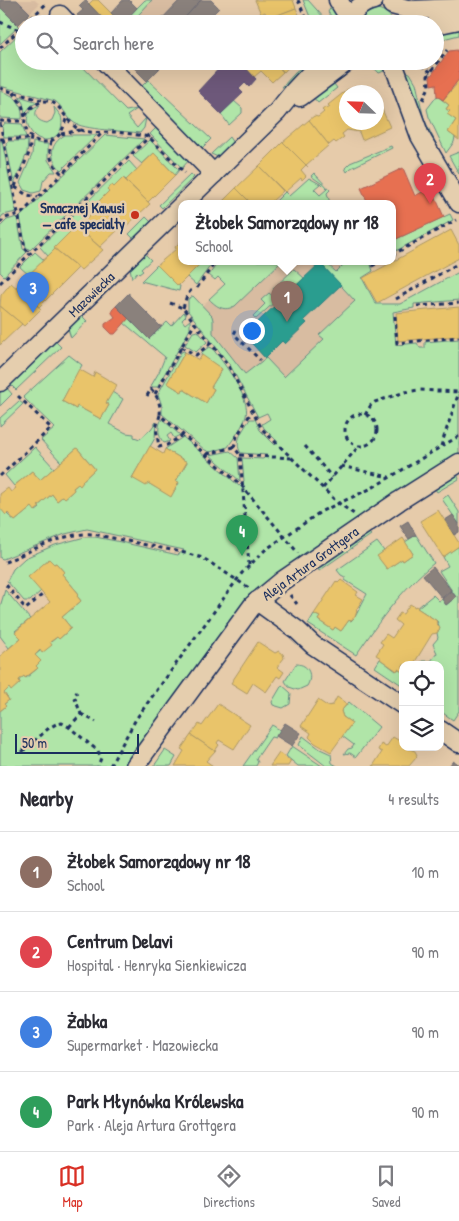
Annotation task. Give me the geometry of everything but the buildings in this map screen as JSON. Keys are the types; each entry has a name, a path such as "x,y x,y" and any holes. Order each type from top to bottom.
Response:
{"street":[{"path":"338,0 346,15"},
{"path":"353,15 356,9 364,3 373,0"},
{"path":"386,2 410,10 459,8"},
{"path":"386,2 399,12 400,15"},
{"path":"444,23 459,20"},
{"path":"113,70 214,174"},
{"name":"Mazowiecka","path":"187,200 277,112 314,70"},
{"name":"Mazowiecka","path":"277,112 335,70"},
{"path":"395,70 420,136 457,212"},
{"name":"Mazowiecka","path":"0,382 178,209"},
{"name":"Aleja Artura Grottgera","path":"135,766 244,615 257,601 282,581 386,509 459,462"},
{"path":"257,601 297,630 313,645 399,702"},
{"path":"444,733 459,742"}],"path":[{"path":"298,0 304,15"},
{"path":"0,22 15,28"},
{"path":"0,48 15,34"},
{"path":"427,70 430,72 428,76 428,91"},
{"path":"0,88 58,106 66,119 81,130"},
{"path":"12,92 22,104 27,132 31,137 39,141 52,141"},
{"path":"25,119 32,106 46,101"},
{"path":"25,119 0,122 1,139 14,189 25,248 30,254"},
{"path":"61,134 66,119"},
{"path":"0,283 149,137 147,134 160,120"},
{"path":"62,174 50,159 49,151 52,141 61,134 81,130 149,137 185,173"},
{"path":"0,223 5,218 22,213 103,132"},
{"path":"1,139 26,139 31,137"},
{"path":"14,189 30,153 31,137"},
{"path":"14,189 27,195 38,197"},
{"path":"396,252 457,212"},
{"path":"396,300 459,263"},
{"path":"196,288 213,265"},
{"path":"0,274 4,279"},
{"path":"184,308 187,295 192,289"},
{"path":"170,303 184,308 228,365 262,429 337,502"},
{"path":"417,306 459,303"},
{"path":"395,316 397,343 459,337"},
{"path":"155,394 195,324"},
{"path":"236,330 234,334 260,360"},
{"path":"182,348 196,355 211,343"},
{"path":"146,396 150,389 155,394 160,406 160,415 156,428 159,448 168,445 183,435"},
{"path":"365,415 375,402 405,392 419,390 459,392 441,447"},
{"path":"0,476 50,428 17,395"},
{"path":"252,410 237,436 234,447 235,451 240,455 292,458"},
{"path":"160,415 242,486 284,536"},
{"path":"365,415 372,420 376,433 371,442 367,445 359,446 348,439 345,429 354,416 365,415"},
{"path":"305,446 332,477"},
{"path":"323,488 359,446"},
{"path":"206,454 234,447"},
{"path":"240,455 248,565"},
{"path":"341,466 390,477"},
{"path":"5,562 57,540 93,534 203,558 237,580"},
{"path":"6,585 26,609 43,594"},
{"path":"288,593 297,604"},
{"path":"78,692 74,696 81,714 96,722"},
{"path":"70,727 81,714"},
{"path":"22,752 54,725 62,723 70,727 98,751 101,756 98,766"}],"shaded area":[{"path":"0,0 35,0 39,4 28,15 15,15 15,21"},
{"path":"152,0 182,0 168,15 138,15"},
{"path":"248,265 350,265 378,345 288,431 196,311"}],"green space":[{"path":"145,0 152,0 138,15 130,15"},
{"path":"303,0 308,0 321,15 309,15"},
{"path":"333,4 338,15 330,15 328,12"},
{"path":"0,7 15,22 15,30 0,44"},
{"path":"372,8 379,9 388,15 362,15"},
{"path":"459,27 459,35 444,39 444,30"},
{"path":"15,38 15,70 86,70 126,111 137,109 127,116 137,128 146,118 144,128 140,133 78,125 71,120 55,101 0,86 0,52"},
{"path":"298,70 304,70 288,87 282,87"},
{"path":"343,72 345,76 334,84 337,88 318,103 312,96"},
{"path":"410,73 416,83 424,119 443,158 438,160 401,74"},
{"path":"148,80 211,139 201,149 141,87"},
{"path":"0,91 17,100 21,108 22,119 0,118"},
{"path":"19,96 39,102 32,105 25,113"},
{"path":"437,96 449,105 446,109 450,111 448,114 456,120 448,132 455,137 454,142 446,153 427,109"},
{"path":"234,101 242,108 242,113 229,125 221,114"},
{"path":"40,105 36,111 36,117 40,121 47,123 52,120 55,113 54,107 61,116 62,124 60,131 49,139 35,136 30,130 28,123 28,116 32,109"},
{"path":"5,123 22,124 26,137 4,137 2,127"},
{"path":"158,126 190,159 182,168 150,134"},
{"path":"65,135 97,135 61,170 54,161 52,151 56,143"},
{"path":"105,135 144,139 30,250 26,247 20,217"},
{"path":"229,137 233,143 218,157 211,154"},
{"path":"150,140 179,170 175,175 154,153 142,164 133,156"},
{"path":"0,141 2,141 16,212 3,215 0,219"},
{"path":"8,141 28,141 27,153 14,184 6,144"},
{"path":"33,142 48,144 48,160 56,172 51,172 43,181 41,191 33,193 24,190 20,183 32,155"},
{"path":"391,146 392,148 351,168 347,172 345,168 350,163"},
{"path":"459,152 459,174 449,156"},
{"path":"129,161 137,170 126,180 123,178 114,187 112,185 107,189 109,191 96,204 98,207 91,214 83,206"},
{"path":"314,173 330,190 327,193 329,200 277,200 285,192 289,196 309,178 320,184 314,189 320,195 327,189 311,176"},
{"path":"191,174 194,177 162,208 159,205"},
{"path":"78,210 86,218 48,256 40,247"},
{"path":"450,214 453,220 396,251 396,239"},
{"path":"17,217 23,249 27,252 4,276 0,272 0,227 7,220"},
{"path":"146,217 151,222 134,239 129,234"},
{"path":"35,252 44,260 29,275 20,267"},
{"path":"145,254 151,260 141,269 143,271 139,274 137,272 132,278 130,268"},
{"path":"157,265 180,286 179,291 141,281"},
{"path":"199,265 211,265 196,285 187,277"},
{"path":"216,265 278,265 235,306 227,309 218,306 209,299 225,284 218,277 215,280 209,275"},
{"path":"322,265 328,265 336,272 343,265 371,265 373,271 362,278 376,304 400,304 459,272 459,300 414,304 414,308 393,312 396,345 417,343 420,348 425,348 425,342 459,339 459,456 246,600 125,766 0,766 0,711 9,700 4,693 9,688 11,690 20,683 19,680 24,676 26,678 38,668 36,666 41,661 35,655 57,637 59,639 71,628 62,617 81,601 77,596 79,594 62,574 64,572 56,563 54,564 49,559 29,577 41,591 30,601 24,601 7,581 13,569 25,558 55,545 85,537 116,541 178,555 184,550 87,529 65,534 3,559 0,558 0,508 15,521 32,507 36,511 40,508 38,506 52,494 57,501 63,496 65,498 74,490 73,488 78,484 80,485 95,469 77,448 61,462 41,440 55,428 23,397 69,355 82,365 62,401 76,409 77,406 101,419 109,405 106,403 112,392 123,399 109,424 126,433 134,434 134,437 140,439 156,422 155,438 132,478 148,483 171,496 179,483 176,481 187,462 165,449 183,437 239,486 244,481 242,458 263,459 267,455 241,453 239,449 240,435 250,419 255,419 260,430 275,445 278,442 262,424 270,419 267,413 258,417 230,365 188,311 188,299 193,296 212,316 213,333 245,374 266,358 284,377 324,339 319,335 355,301"},
{"path":"294,269 304,278 283,298 273,289"},
{"path":"269,293 277,300 256,319 253,316 265,304 261,300"},
{"path":"184,312 186,316 182,320 185,324 190,320 190,329 157,387 153,387 151,386 165,357 124,323 129,318 149,339 167,322 171,326"},
{"path":"82,316 87,321 71,338 68,329"},
{"path":"198,331 207,342 196,352 185,345 193,332"},
{"path":"55,341 61,347 16,390 11,385"},
{"path":"209,347 217,354 229,371 240,390 246,408 243,424 228,447 210,452 205,450 162,414 162,406 158,394 181,352 184,351 168,383 181,392 183,389 206,403 214,389 211,387 222,369 201,356 202,352"},
{"path":"6,387 12,394 0,406 0,393"},
{"path":"19,401 23,404 0,426 0,418"},
{"path":"162,419 180,435 174,438 171,433 167,436 170,441 164,443 160,438 159,431"},
{"path":"35,447 54,468 40,480 32,471 14,486 5,475"},
{"path":"230,451 238,458 240,481 210,455"},
{"path":"457,474 459,479 437,492 435,489"},
{"path":"448,495 459,512 459,524 442,499"},
{"path":"369,533 371,535 319,571 318,568"},
{"path":"416,535 434,563 401,595 356,655 308,624 314,614 320,617 318,620 333,630 335,627 341,631 349,620 351,621 355,617 367,594 345,580 345,577 337,570 377,542 384,551 378,556 387,569 413,554 405,542"},
{"path":"459,546 459,711 453,720 444,714 444,661 431,661 437,653 433,644 438,638 437,633 440,628 437,621 417,608 433,595 439,601 442,599 446,605 456,597 439,571 448,566 443,557"},
{"path":"5,590 30,619 15,631 21,638 9,648 0,636 0,607"},
{"path":"380,659 396,671 399,670 399,683 375,667"},
{"path":"296,664 307,668 310,675 307,686 298,690 289,687 285,681"},
{"path":"282,685 291,693 290,704 283,708 273,705 272,702"},
{"path":"349,702 379,727 356,757 350,753 344,754 354,745 342,736 352,723 343,717 341,711"},
{"path":"272,725 280,730 275,738 271,737 256,759 258,762 256,766 243,766"},
{"path":"303,736 320,749 331,754 332,763 337,766 326,766 299,745"},
{"path":"292,746 322,766 298,766 286,756"},
{"path":"165,750 176,757 171,766 154,766"}],"place":[{"name":"Centrum Delavi","path":"430,204"},
{"name":"Smacznej Kawusi — cafe specialty","path":"135,215"},
{"name":"Żabka","path":"33,313"},
{"name":"Żłobek Samorządowy nr 18","path":"287,322"},
{"name":"Park Młynówka Królewska","path":"242,556"}]}
